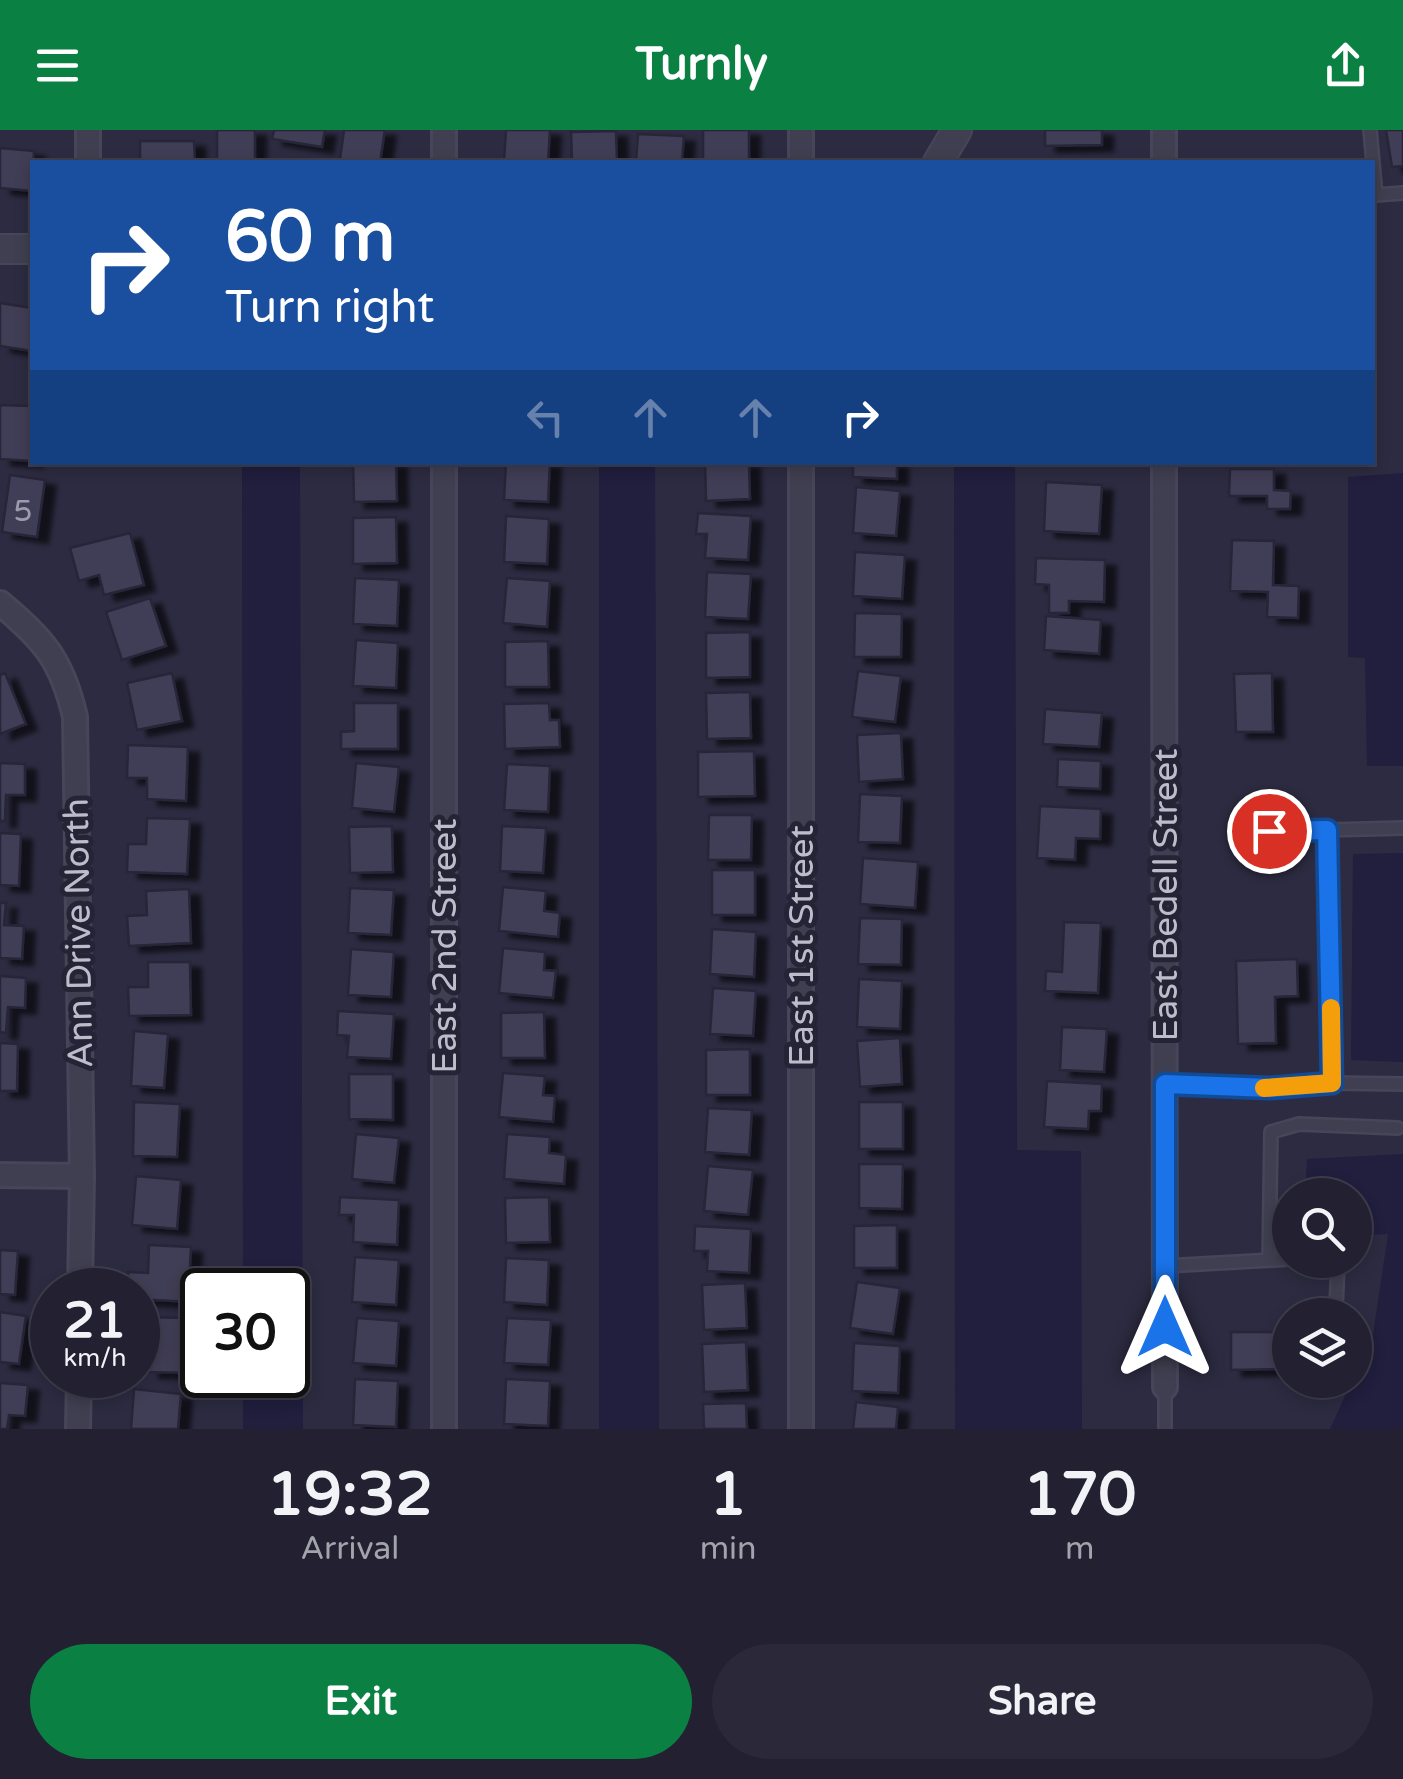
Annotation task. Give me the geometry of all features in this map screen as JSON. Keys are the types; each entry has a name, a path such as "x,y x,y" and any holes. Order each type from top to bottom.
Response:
{"street":[{"path":"88,130 88,160"},
{"path":"444,130 444,160"},
{"path":"801,130 801,160"},
{"path":"939,160 958,130"},
{"path":"1164,130 1164,160"},
{"path":"0,249 30,248"},
{"name":"East 2nd Street","path":"444,465 444,1429"},
{"name":"East 1st Street","path":"801,465 801,1429"},
{"name":"East Bedell Street","path":"1164,465 1165,1387"},
{"name":"Ann Drive North","path":"0,603 37,634 60,667 75,717 80,1268"},
{"path":"0,1175 82,1176"},
{"path":"78,1429 79,1398"}],"lane":[{"path":"1370,130 1373,160"},
{"path":"1375,185 1376,196 1403,194"},
{"path":"1240,832 1403,828"},
{"path":"1327,830 1332,1083"},
{"path":"1165,1084 1270,1088 1332,1083 1403,1084"},
{"path":"1269,1259 1271,1132 1299,1124 1398,1128"},
{"path":"1164,1266 1272,1259"},
{"path":"1165,1387 1165,1429"}],"shaded area":[{"path":"242,465 300,465 302,1268 243,1268"},
{"path":"599,465 655,465 659,1429 599,1429"},
{"path":"954,465 1015,465 1017,1150 1081,1151 1082,1429 955,1429"},
{"path":"1403,473 1403,766 1367,766 1365,658 1348,657 1348,477"},
{"path":"1403,853 1403,1062 1351,1060 1353,854"},
{"path":"1403,1154 1403,1429 1330,1429 1344,1398 1372,1398 1372,1341 1388,1234 1372,1235 1372,1178 1306,1178 1307,1159"},
{"path":"243,1398 303,1398 303,1429 243,1429"}],"building":[{"path":"217,130 255,130 255,160 217,160"},
{"path":"274,130 325,130 322,147 272,139"},
{"path":"344,130 385,130 380,160 340,159"},
{"path":"506,130 550,130 548,160 504,160"},
{"path":"703,130 749,130 749,160 703,160"},
{"path":"1045,130 1102,130 1102,145 1045,146"},
{"path":"1386,130 1403,130 1403,166 1392,167"},
{"path":"616,131 617,160 572,160 571,132"},
{"path":"638,134 684,136 682,160 636,160"},
{"path":"140,141 194,141 195,160 140,160"},
{"path":"0,148 34,151 34,160 30,160 30,191 0,188"},
{"path":"0,303 30,308 30,351 0,346"},
{"path":"0,405 30,406 30,461 0,459"},
{"path":"353,465 396,465 397,501 354,502"},
{"path":"506,465 550,465 548,502 504,500"},
{"path":"705,465 749,465 750,499 706,501"},
{"path":"853,465 897,465 897,479 853,477"},
{"path":"1230,469 1274,469 1274,490 1291,491 1290,509 1267,509 1267,496 1229,496"},
{"path":"10,475 45,480 37,537 2,532"},
{"path":"1046,482 1102,485 1099,534 1044,531"},
{"path":"856,487 900,491 896,536 853,533"},
{"path":"698,513 751,516 748,560 705,558 707,534 696,534"},
{"path":"506,516 549,519 547,564 504,562"},
{"path":"396,517 397,563 353,564 353,518"},
{"path":"130,533 144,585 104,595 99,575 79,581 70,548"},
{"path":"1232,540 1274,541 1273,585 1299,586 1298,618 1267,617 1268,592 1230,591"},
{"path":"855,552 905,555 902,599 853,596"},
{"path":"1036,558 1105,560 1104,602 1069,601 1069,613 1049,613 1049,585 1035,584"},
{"path":"707,572 751,574 748,619 705,617"},
{"path":"355,578 399,580 397,626 353,624"},
{"path":"507,578 550,581 547,627 503,623"},
{"path":"150,598 166,646 122,660 106,612"},
{"path":"855,613 902,614 901,657 854,657"},
{"path":"1046,616 1101,620 1099,654 1044,650"},
{"path":"750,632 750,677 706,678 706,633"},
{"path":"356,640 398,643 396,688 353,686"},
{"path":"548,641 549,687 505,687 505,642"},
{"path":"858,671 901,676 895,722 852,717"},
{"path":"5,673 26,724 0,734 0,675"},
{"path":"172,673 182,721 137,730 127,683"},
{"path":"1272,673 1273,732 1236,732 1234,674"},
{"path":"750,692 751,738 707,739 706,693"},
{"path":"354,703 398,703 398,749 341,749 341,732 354,731"},
{"path":"549,703 550,720 559,720 560,747 505,749 504,704"},
{"path":"1045,709 1102,713 1099,747 1043,744"},
{"path":"901,733 903,779 859,782 857,735"},
{"path":"128,745 188,747 186,801 147,799 147,778 127,778"},
{"path":"754,751 755,796 698,797 698,752"},
{"path":"1058,759 1101,761 1100,789 1057,787"},
{"path":"0,763 25,764 25,795 6,795 5,821 0,821"},
{"path":"356,763 399,767 394,812 352,808"},
{"path":"507,764 550,766 548,812 504,810"},
{"path":"860,794 902,796 900,843 858,842"},
{"path":"1040,806 1101,809 1100,839 1076,838 1075,860 1037,858"},
{"path":"709,815 752,815 751,860 708,860"},
{"path":"147,818 190,819 187,874 127,872 128,844 146,844"},
{"path":"392,826 393,872 350,873 349,827"},
{"path":"502,826 546,828 543,873 500,871"},
{"path":"0,833 21,834 19,886 0,885"},
{"path":"863,858 918,862 915,908 860,904"},
{"path":"712,870 755,870 755,915 712,915"},
{"path":"503,887 546,891 544,911 560,913 558,937 499,931"},
{"path":"350,888 394,890 391,935 348,933"},
{"path":"189,889 191,943 129,946 127,916 147,915 146,891"},
{"path":"0,903 6,903 4,925 24,926 22,959 0,958"},
{"path":"860,918 902,919 901,965 858,964"},
{"path":"1064,922 1101,923 1098,993 1045,991 1046,971 1062,972"},
{"path":"712,929 756,932 754,977 710,974"},
{"path":"503,948 545,952 544,970 556,971 553,998 499,993"},
{"path":"351,949 394,952 391,997 348,995"},
{"path":"1297,959 1298,996 1275,997 1276,1043 1238,1044 1236,961"},
{"path":"148,962 190,962 191,1015 129,1016 128,987 148,987"},
{"path":"0,976 26,978 25,1008 8,1007 6,1033 0,1032"},
{"path":"859,979 902,981 900,1029 857,1027"},
{"path":"713,988 756,991 753,1036 710,1034"},
{"path":"338,1011 394,1014 391,1059 347,1057 349,1036 337,1035"},
{"path":"544,1012 545,1058 501,1058 501,1013"},
{"path":"1062,1027 1107,1029 1104,1072 1060,1070"},
{"path":"134,1031 168,1034 164,1088 131,1086"},
{"path":"900,1038 902,1084 860,1087 857,1041"},
{"path":"0,1043 18,1044 17,1091 0,1091"},
{"path":"750,1049 750,1095 706,1095 706,1050"},
{"path":"503,1073 545,1076 543,1095 555,1096 553,1122 499,1117"},
{"path":"349,1074 393,1074 393,1120 349,1119"},
{"path":"1047,1081 1102,1084 1101,1111 1089,1111 1088,1129 1044,1127"},
{"path":"134,1102 180,1104 177,1157 133,1156"},
{"path":"859,1102 903,1102 903,1149 859,1149"},
{"path":"708,1108 752,1110 749,1155 705,1152"},
{"path":"356,1134 399,1138 394,1183 352,1179"},
{"path":"507,1134 550,1137 549,1153 566,1155 564,1184 504,1179"},
{"path":"859,1164 903,1164 902,1209 859,1208"},
{"path":"708,1166 753,1170 748,1215 704,1211"},
{"path":"136,1176 181,1180 177,1229 132,1225"},
{"path":"340,1197 399,1200 397,1245 353,1242 354,1215 339,1215"},
{"path":"549,1197 550,1242 506,1243 505,1198"},
{"path":"897,1225 897,1268 854,1268 854,1226"},
{"path":"695,1226 751,1229 749,1273 707,1271 708,1251 694,1251"},
{"path":"149,1245 191,1247 190,1268 180,1268 180,1302 160,1300 160,1268 148,1268"},
{"path":"0,1250 18,1251 15,1295 0,1294"},
{"path":"355,1257 399,1260 396,1305 352,1302"},
{"path":"506,1258 549,1260 547,1305 504,1302"},
{"path":"857,1282 900,1288 893,1334 850,1328"},
{"path":"745,1283 747,1328 704,1330 702,1285"},
{"path":"0,1312 26,1316 19,1364 0,1362"},
{"path":"160,1317 180,1318 180,1373 160,1372"},
{"path":"357,1318 399,1321 396,1366 353,1363"},
{"path":"507,1318 551,1320 548,1365 504,1363"},
{"path":"1231,1332 1272,1332 1272,1369 1231,1370"},
{"path":"746,1342 748,1390 704,1392 702,1344"},
{"path":"854,1343 900,1346 898,1393 852,1391"},
{"path":"355,1379 398,1381 396,1427 353,1425"},
{"path":"506,1379 550,1381 548,1426 504,1424"},
{"path":"0,1383 28,1385 25,1416 9,1415 7,1429 0,1429"},
{"path":"160,1392 180,1394 178,1429 131,1429 133,1398 160,1398"},
{"path":"856,1402 898,1407 896,1429 853,1429"},
{"path":"746,1403 747,1429 704,1429 703,1404"}],"slow traffic":[{"path":"1264,1088 1332,1083 1331,1008"}],"route":[{"path":"1165,1327 1165,1084 1270,1088 1332,1083 1327,830 1269,831"}]}
